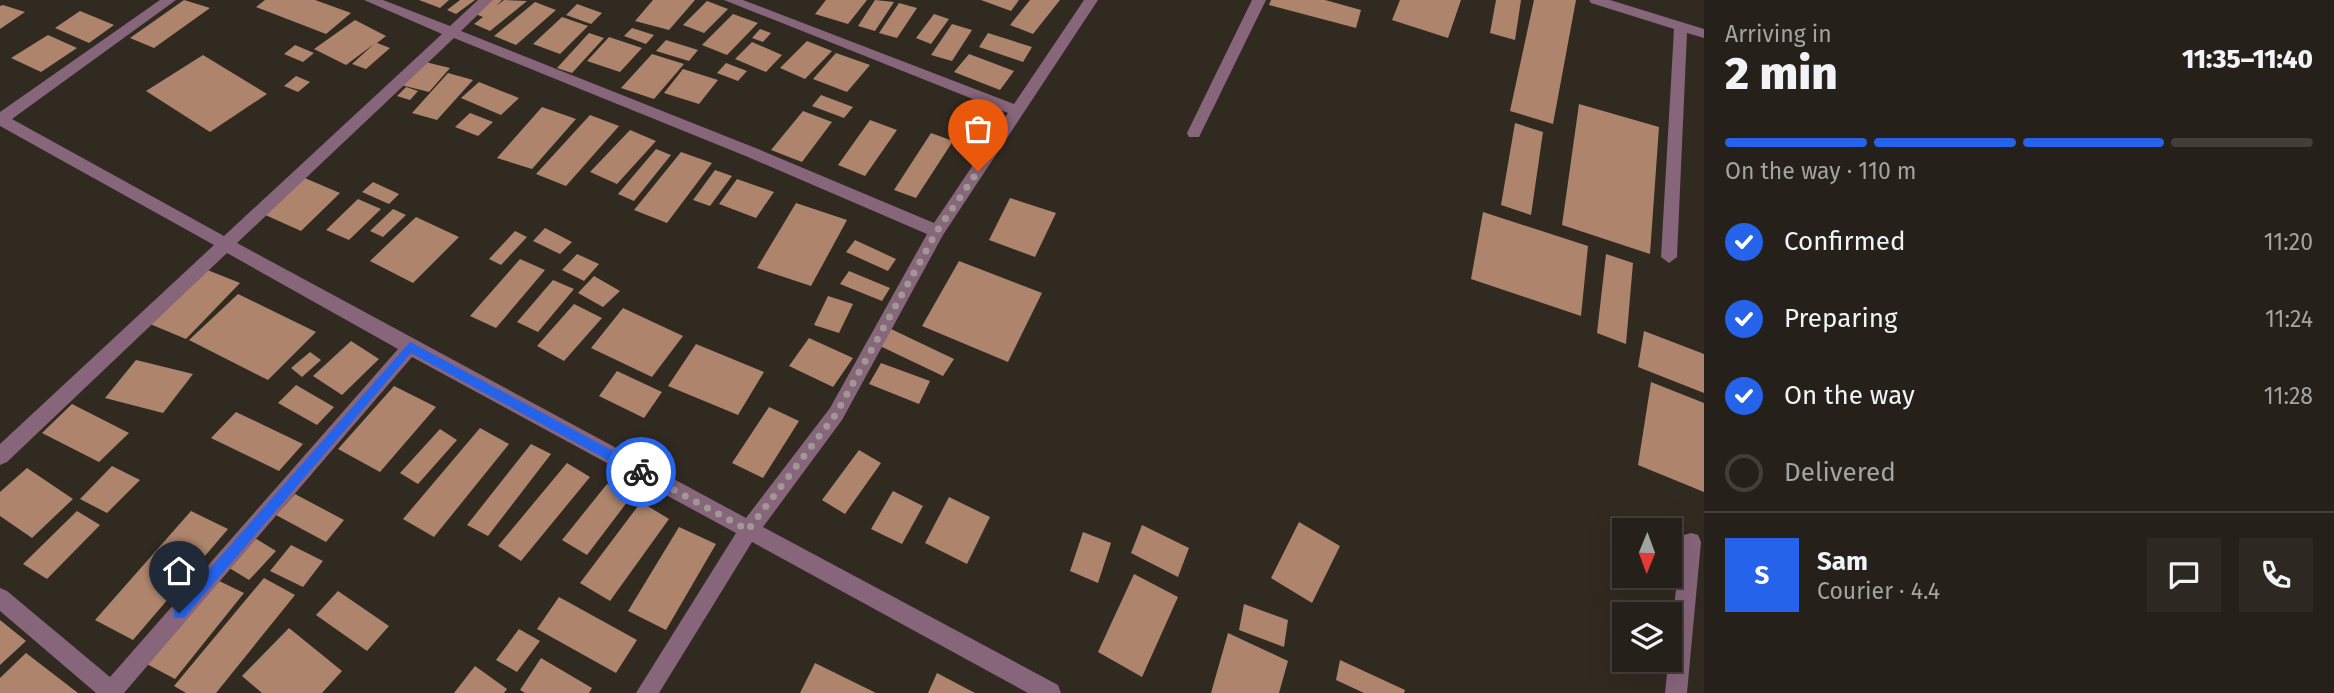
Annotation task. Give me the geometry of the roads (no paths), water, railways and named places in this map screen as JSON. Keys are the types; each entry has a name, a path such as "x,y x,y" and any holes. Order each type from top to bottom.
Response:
{"street":[{"path":"169,0 1,119 410,346 1050,693"},
{"path":"371,0 753,153 937,231"},
{"path":"0,456 486,0"},
{"path":"731,0 1018,111"},
{"path":"647,693 748,530 836,414 937,231 1090,0"},
{"path":"1194,133 1259,0"},
{"path":"1596,0 1704,34"},
{"path":"1669,257 1681,27"},
{"path":"0,598 112,692 410,346"},
{"path":"1676,693 1691,542"}]}
